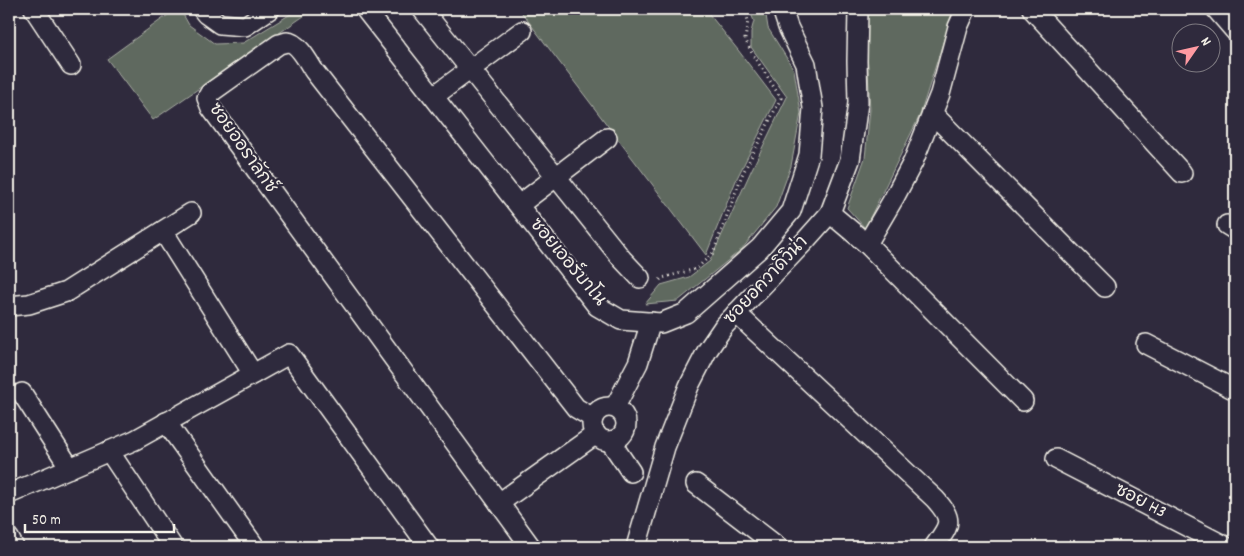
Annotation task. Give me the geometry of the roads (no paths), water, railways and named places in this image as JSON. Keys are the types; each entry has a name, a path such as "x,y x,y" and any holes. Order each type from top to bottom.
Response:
{"street":[{"path":"34,9 71,65"},
{"path":"202,9 220,24 244,26 270,9"},
{"name":"ซอยเออร์บาโน","path":"365,9 598,306 621,320 661,323 686,313 760,248 791,211 809,155 813,108 806,64 788,27 782,9"},
{"path":"422,9 622,259 648,281"},
{"name":"ซอยอควาดิวิน่า","path":"636,547 665,447 706,350 724,326 830,212 850,160 858,104 858,9"},
{"path":"867,244 913,162 940,94 958,26 966,9"},
{"path":"1032,9 1182,173"},
{"path":"1216,9 1235,31"},
{"path":"434,96 522,31"},
{"name":"ซอยออราลักซ์","path":"530,547 211,108 207,98 213,90 280,44 286,42 293,44 299,49 314,71 571,402 599,431 631,472"},
{"path":"932,112 1105,288"},
{"path":"519,205 607,138"},
{"path":"830,212 867,244 1022,401"},
{"path":"9,306 29,304 66,292 191,213"},
{"path":"163,231 253,374"},
{"path":"736,313 946,510 948,522 946,531 934,547"},
{"path":"615,407 638,363 651,322"},
{"path":"1146,344 1235,390"},
{"path":"9,494 134,440 289,354 429,547"},
{"path":"22,393 70,468"},
{"path":"609,406 620,410 626,420 626,426 621,436 616,439 599,431 596,413 609,406"},
{"path":"166,422 255,547"},
{"path":"499,503 599,431"},
{"path":"109,451 173,547"},
{"name":"ซอย H3","path":"1056,459 1228,542"},
{"path":"696,484 778,547"},
{"path":"9,538 14,547"}]}
